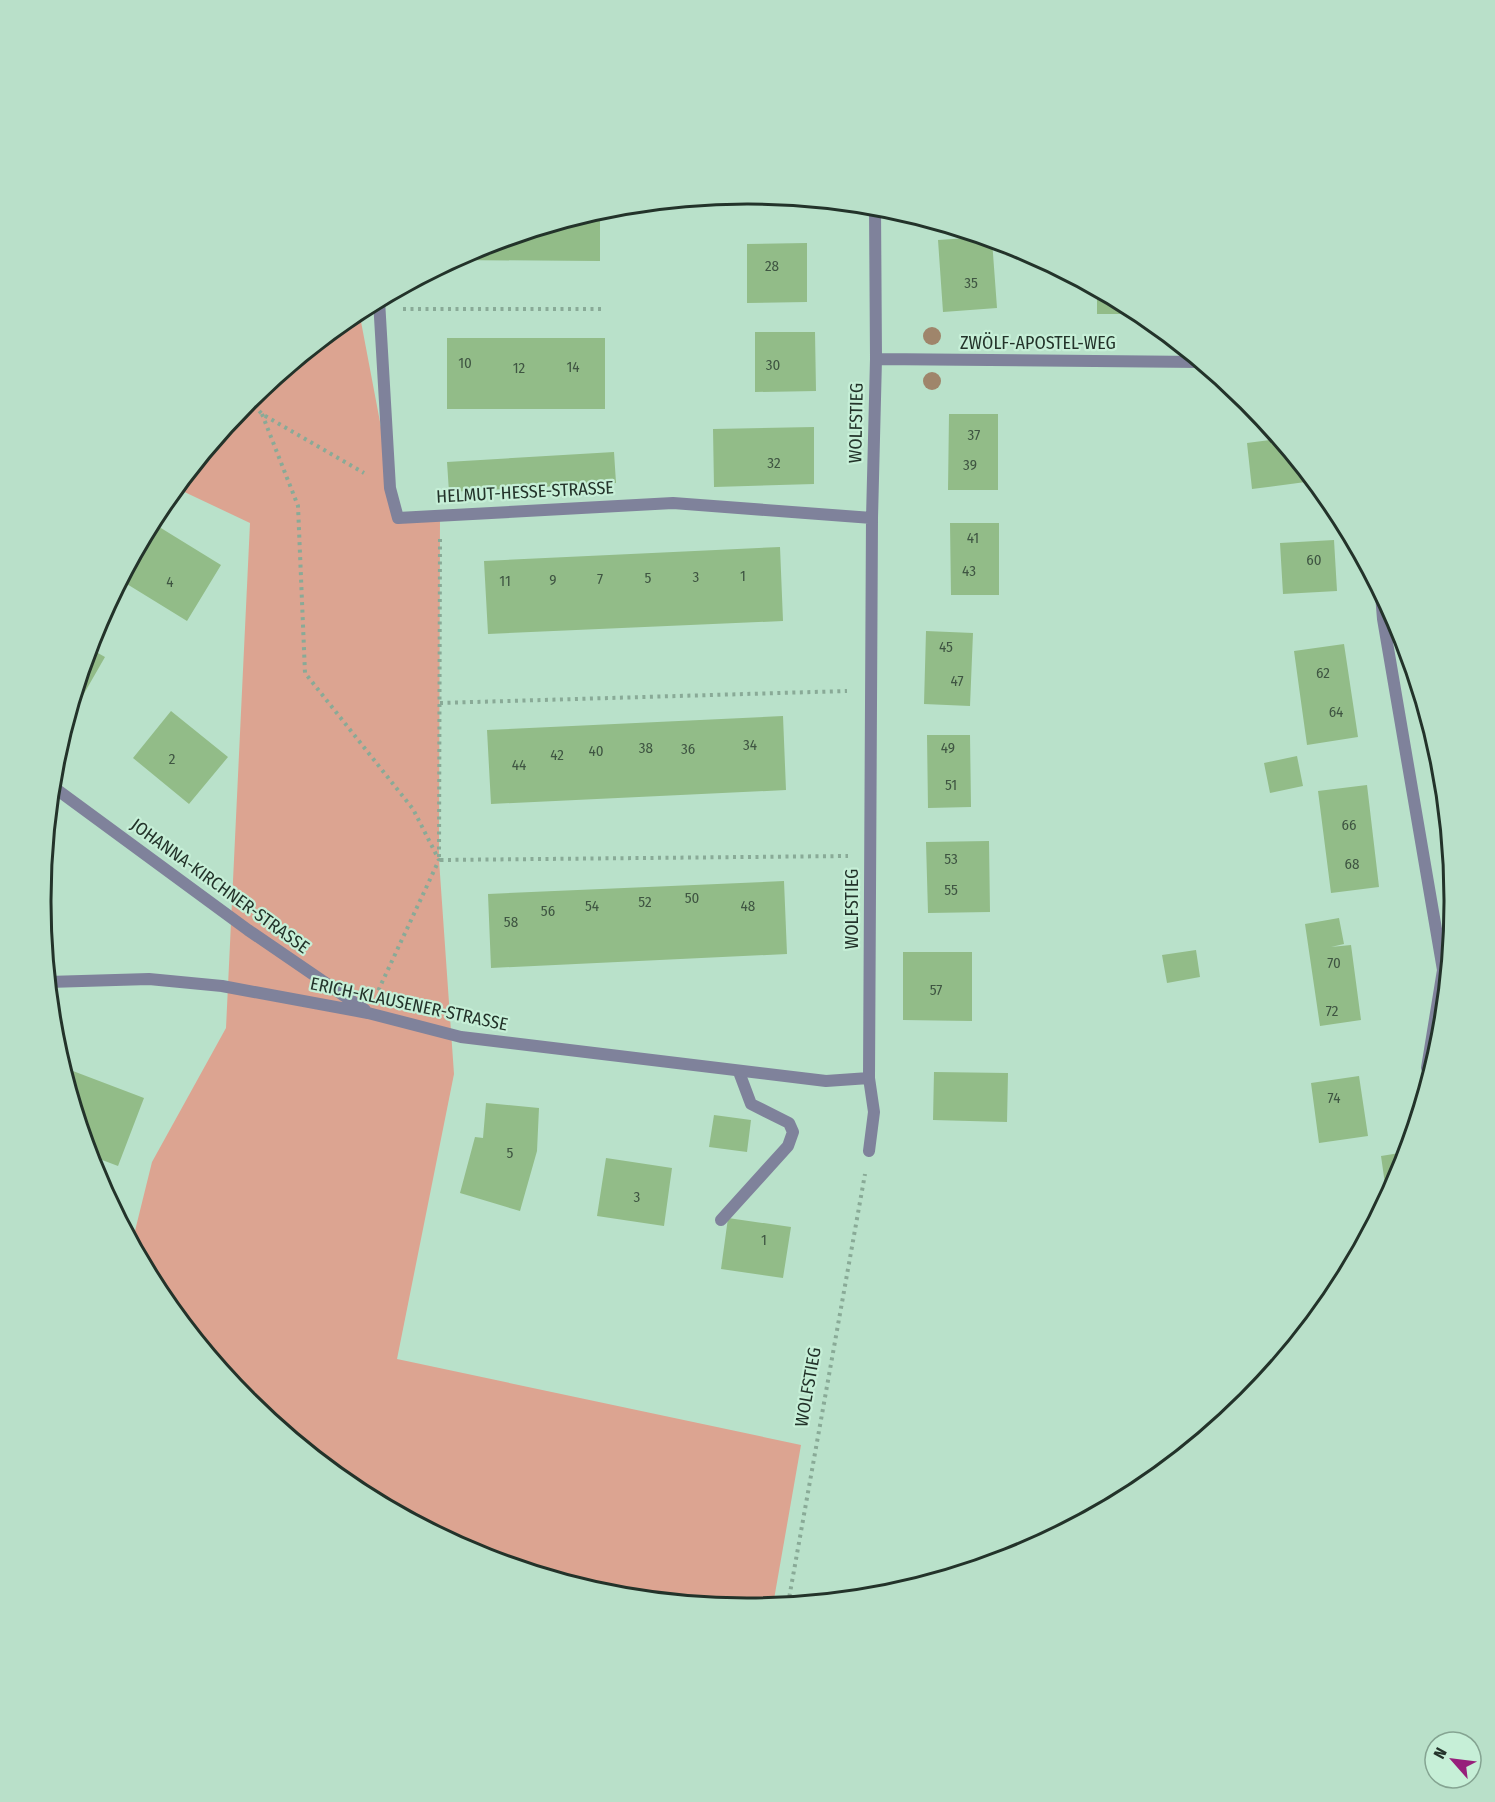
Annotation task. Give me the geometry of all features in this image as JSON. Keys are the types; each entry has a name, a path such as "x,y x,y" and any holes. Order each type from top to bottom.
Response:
{"street":[{"name":"WOLFSTIEG","path":"869,1151 874,1112 869,1078 870,690 876,359 875,217"},
{"name":"HELMUT-HESSE-STRASSE","path":"380,310 390,488 398,518 673,503 872,518"},
{"name":"ZWÖLF-APOSTEL-WEG","path":"876,359 1189,362"},
{"path":"1383,616 1441,961"},
{"name":"JOHANNA-KIRCHNER-STRASSE","path":"60,792 248,930 369,1013"},
{"name":"ERICH-KLAUSENER-STRASSE","path":"56,982 149,979 222,986 369,1013 461,1037 826,1082 869,1078"},
{"path":"721,1220 788,1146 793,1132 789,1123 751,1104 739,1072"}],"path":[{"path":"388,305 603,309"},
{"path":"256,408 262,414 390,488"},
{"path":"262,414 298,506 305,673 413,809 439,860"},
{"path":"369,1013 439,860 440,514"},
{"path":"440,703 870,690"},
{"path":"439,860 870,856"},
{"name":"WOLFSTIEG","path":"789,1596 869,1151"}],"shaded area":[{"path":"361,322 398,517 440,514 439,860 454,1074 397,1359 801,1445 774,1597 748,1598 657,1592 567,1574 524,1561 481,1544 439,1526 399,1504 323,1454 255,1393 195,1325 168,1288 135,1232 152,1162 226,1028 250,523 184,492 224,442 288,377 323,348"}],"building":[{"path":"600,221 600,261 476,260 524,241"},
{"path":"962,238 993,250 997,308 943,312 938,240"},
{"path":"807,243 807,302 747,303 747,244"},
{"path":"1097,299 1120,313 1120,314 1097,314"},
{"path":"755,332 815,332 816,391 755,392"},
{"path":"447,338 605,338 605,409 447,409"},
{"path":"949,414 998,414 998,490 948,490"},
{"path":"814,427 814,484 714,487 713,429"},
{"path":"1269,440 1304,482 1252,489 1247,443"},
{"path":"614,452 616,483 449,492 447,462"},
{"path":"950,523 999,523 999,595 951,595"},
{"path":"160,527 221,565 187,621 128,584"},
{"path":"1334,540 1337,591 1283,594 1280,543"},
{"path":"780,547 783,621 488,634 484,561"},
{"path":"926,631 973,633 970,706 924,704"},
{"path":"1344,644 1358,737 1307,745 1294,651"},
{"path":"97,653 105,657 82,697"},
{"path":"171,711 228,757 189,804 133,758"},
{"path":"783,716 786,790 491,804 487,730"},
{"path":"927,735 970,735 971,807 928,808"},
{"path":"1297,756 1303,786 1270,793 1264,763"},
{"path":"1367,785 1379,887 1331,893 1318,791"},
{"path":"989,841 990,912 928,913 926,842"},
{"path":"784,881 787,954 491,968 488,894"},
{"path":"1339,918 1344,944 1331,947 1351,945 1361,1020 1320,1026 1305,924"},
{"path":"1196,950 1200,977 1167,983 1162,955"},
{"path":"903,952 972,952 972,1021 903,1020"},
{"path":"72,1071 144,1098 118,1166 101,1159"},
{"path":"934,1072 1008,1073 1007,1122 933,1120"},
{"path":"1359,1076 1368,1136 1319,1143 1311,1083"},
{"path":"486,1103 539,1108 537,1151 520,1211 460,1193 475,1137 483,1138"},
{"path":"714,1115 751,1120 747,1152 709,1147"},
{"path":"1396,1154 1385,1182 1381,1156"},
{"path":"606,1158 672,1168 664,1226 597,1216"},
{"path":"728,1218 791,1227 783,1278 721,1269"}]}
